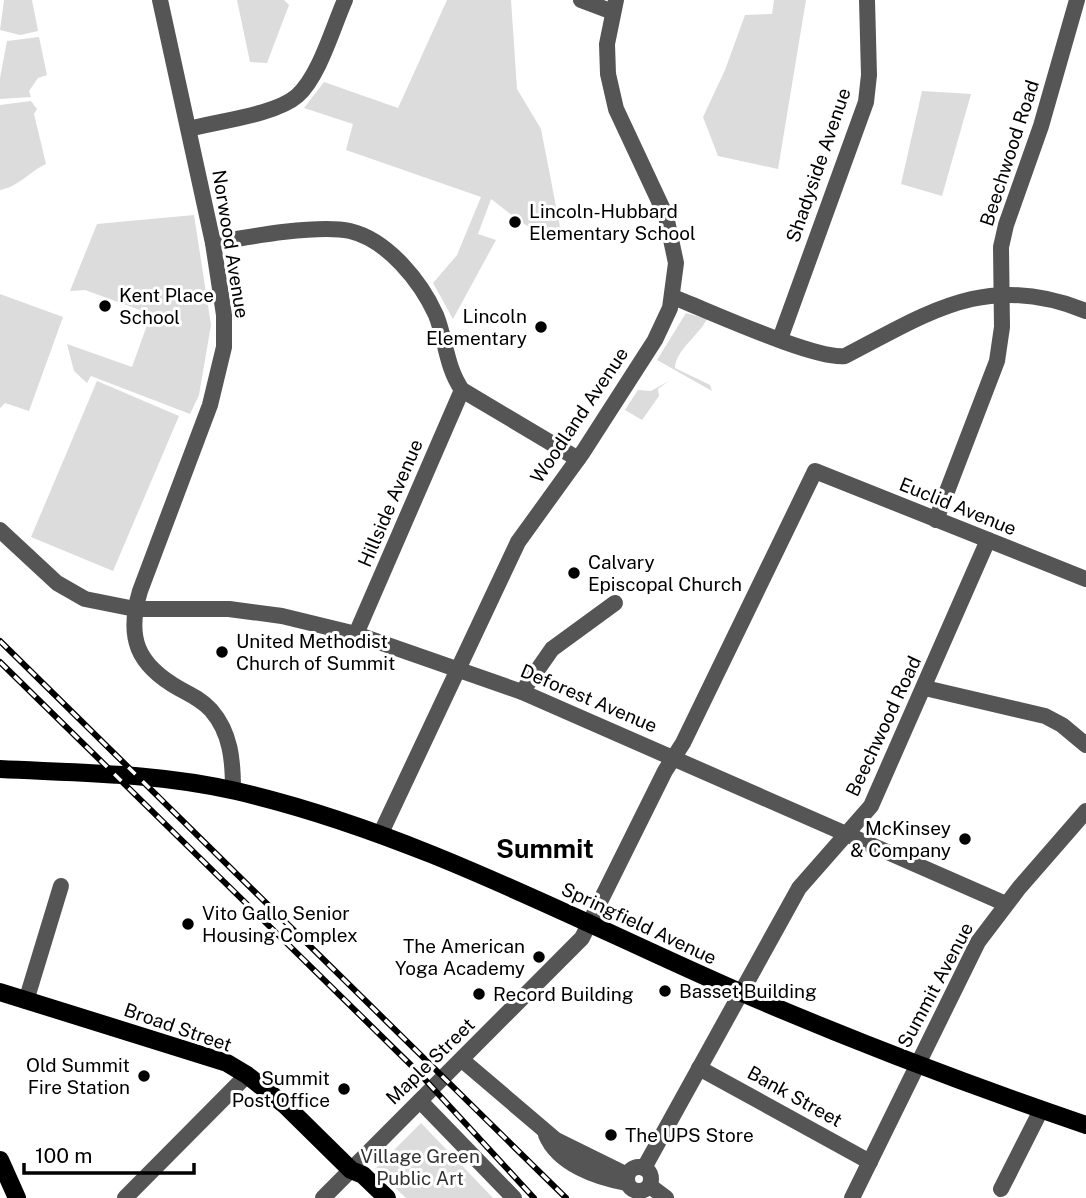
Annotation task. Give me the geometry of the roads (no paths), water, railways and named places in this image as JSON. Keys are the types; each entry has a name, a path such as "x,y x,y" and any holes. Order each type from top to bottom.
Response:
{"main road":[{"name":"Springfield Avenue","path":"0,769 147,776 233,790 314,812 498,881 741,993 917,1064 1086,1125"},
{"name":"Broad Street","path":"0,992 208,1056 247,1075 286,1107 351,1170 363,1175 387,1198"},
{"path":"0,1160 16,1198"},
{"name":"Broad Street","path":"351,1170 356,1183 370,1198"}],"street":[{"name":"Norwood Avenue","path":"135,609 219,377 224,347 224,315 213,243 160,0"},
{"path":"189,129 276,107 297,96 313,75 345,0"},
{"path":"581,0 615,6"},
{"name":"Shadyside Avenue","path":"780,338 866,102 869,75 867,0"},
{"name":"Beechwood Road","path":"936,520 997,361 1002,327 1001,247 1006,225 1045,113 1077,0"},
{"name":"Woodland Avenue","path":"380,835 518,542 578,459 655,340 673,297 676,263 666,216 616,109 608,74 607,44 615,6"},
{"path":"213,243 333,229 364,236 393,257 427,295 437,317 454,378 462,390 578,459"},
{"path":"673,297 830,356 845,356 930,310 957,302 1000,295 1054,300 1086,311"},
{"name":"Hillside Avenue","path":"356,634 462,390"},
{"name":"Euclid Avenue","path":"815,471 1086,579"},
{"name":"Maple Street","path":"323,1198 582,938 673,756 683,743 815,471"},
{"name":"Deforest Avenue","path":"0,530 57,583 99,604 135,609 229,609 306,620 356,634 522,692 1006,904"},
{"name":"Beechwood Road","path":"644,1168 807,877 872,806 988,540"},
{"path":"522,692 552,649 615,603"},
{"path":"135,609 135,638 143,658 164,678 210,708 223,728 231,752 233,790"},
{"path":"925,688 1045,716 1062,725 1086,746"},
{"name":"Summit Avenue","path":"852,1198 978,942 1006,904 1086,811"},
{"path":"26,1001 61,886"},
{"path":"461,1061 545,1132 627,1179 631,1189 639,1192 650,1186 652,1178 644,1168 632,1169 627,1179"},
{"name":"Bank Street","path":"699,1068 870,1162"},
{"path":"125,1198 247,1075"},
{"path":"424,1098 514,1198"},
{"path":"1001,1189 1041,1110"},
{"path":"650,1186 666,1198"}],"railway":[{"path":"0,641 566,1198"},
{"path":"0,662 418,1072 534,1198"}],"place":[{"name":"Lincoln-Hubbard Elementary School","path":"515,222"},
{"name":"Kent Place School","path":"105,306"},
{"name":"Lincoln Elementary","path":"541,327"},
{"name":"Calvary Episcopal Church","path":"574,573"},
{"name":"United Methodist Church of Summit","path":"222,652"},
{"name":"McKinsey & Company","path":"965,839"},
{"name":"Vito Gallo Senior Housing Complex","path":"188,924"},
{"name":"The American Yoga Academy","path":"539,957"},
{"name":"Basset Building","path":"665,991"},
{"name":"Record Building","path":"479,994"},
{"name":"Old Summit Fire Station","path":"144,1076"},
{"name":"Summit Post Office","path":"344,1089"},
{"name":"The UPS Store","path":"611,1135"}],"district":[{"name":"Summit","path":"545,849"}],"park label":[{"name":"Village Green Public Art","path":"420,1167"}]}
